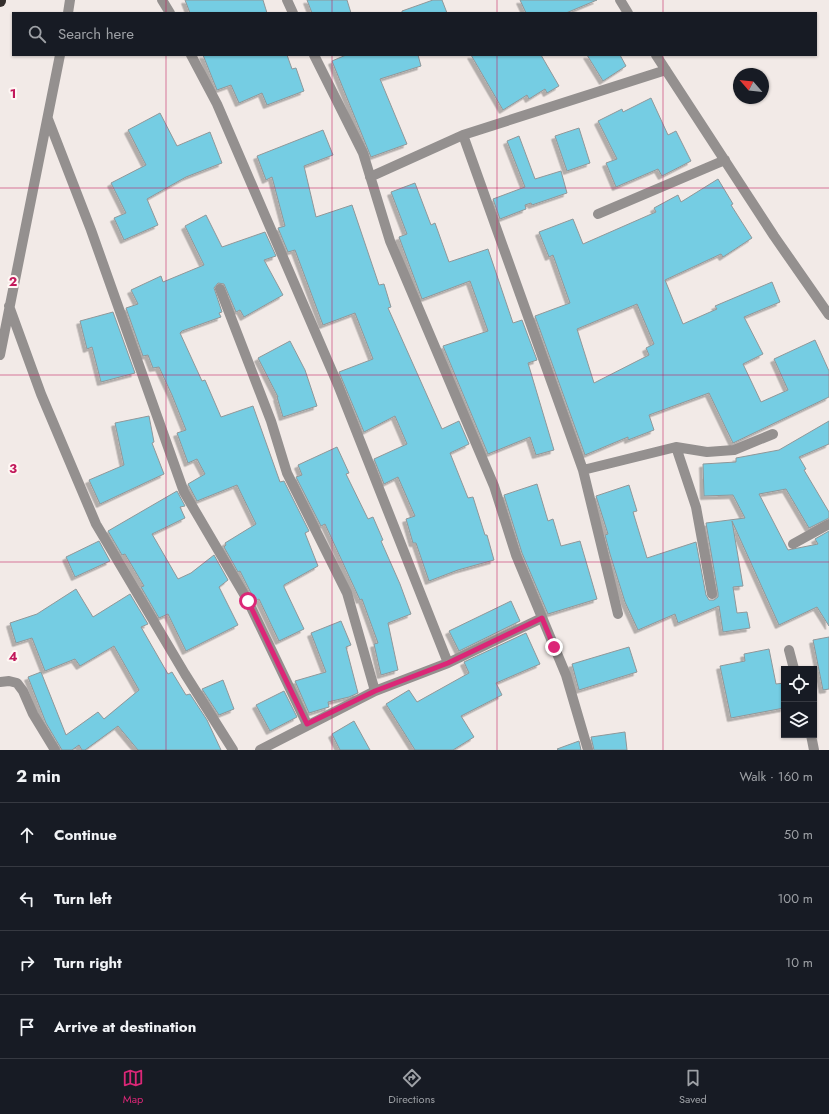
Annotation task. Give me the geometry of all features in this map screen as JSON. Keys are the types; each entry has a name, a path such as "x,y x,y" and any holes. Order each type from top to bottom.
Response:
{"street":[{"path":"68,12 70,0"},
{"path":"162,0 169,12"},
{"path":"287,0 293,12"},
{"path":"620,0 627,12"},
{"path":"0,355 60,56"},
{"path":"192,56 217,104 338,385 448,663"},
{"path":"314,56 363,153 390,241 494,486 516,555 566,676 588,750"},
{"path":"657,56 829,315"},
{"path":"370,177 463,135 666,70"},
{"path":"48,119 91,230 184,492 248,601 307,724"},
{"path":"463,135 583,470 618,614"},
{"path":"598,214 725,160"},
{"path":"220,289 271,421 287,473 347,593 375,691"},
{"path":"9,306 41,394 96,524 185,674 234,750"},
{"path":"583,470 676,447 706,452 734,450 773,434"},
{"path":"676,447 696,507 712,594"},
{"path":"793,544 829,524"},
{"path":"260,750 307,724 375,691 448,663 542,618"},
{"path":"789,650 793,666"},
{"path":"0,682 8,681 17,683 23,691 33,714 55,750"},
{"path":"812,738 814,750"}],"building":[{"path":"185,0 263,0 267,12 190,12"},
{"path":"307,0 347,0 351,12 312,12"},
{"path":"433,0 442,0 447,12 402,12"},
{"path":"520,0 597,0 568,12 526,12"},
{"path":"203,56 287,56 292,69 296,68 304,91 267,105 262,93 239,103 231,85 217,90"},
{"path":"344,56 418,56 421,66 380,79 407,144 371,157 332,61"},
{"path":"472,56 542,56 559,86 547,93 545,89 529,99 527,95 503,110"},
{"path":"588,56 621,56 626,66 603,81"},
{"path":"651,98 668,135 676,131 691,161 662,176 658,169 616,187 606,163 617,159 598,121 622,109 623,112"},
{"path":"160,113 177,146 210,132 222,163 186,177 147,199 158,225 124,240 114,218 126,213 111,183 146,165 128,130"},
{"path":"579,128 590,163 567,171 555,136"},
{"path":"323,130 333,155 304,166 316,217 352,205 379,285 384,284 391,307 388,308 442,429 459,421 469,444 450,453 468,498 473,497 485,535 487,535 494,560 458,570 429,581 416,543 413,543 406,519 415,516 398,477 384,484 374,459 407,444 395,416 364,432 339,372 373,359 355,313 323,325 295,250 288,252 278,228 285,226 272,177 266,180 257,156"},
{"path":"519,136 535,179 561,171 567,193 532,205 531,203 525,205 526,209 500,219 493,199 525,187 507,141"},
{"path":"718,179 733,204 731,205 752,238 723,257 721,254 665,280 683,324 717,309 715,306 772,282 780,302 744,317 763,354 743,364 761,402 788,390 774,359 815,340 829,371 829,397 733,443 709,393 649,415 654,430 628,440 628,437 585,455 535,316 570,303 553,255 549,257 539,232 573,219 583,244 656,212 654,208 678,195 681,202","holes":["637,304 654,344 646,348 649,355 594,383 577,329"]},
{"path":"415,183 431,225 435,223 449,262 488,249 513,323 522,320 537,360 528,363 554,450 536,455 530,437 488,454 443,346 488,331 470,281 422,299 399,237 407,234 391,192"},
{"path":"206,215 222,247 265,232 276,256 264,260 283,295 244,317 240,310 236,312 224,284 218,283 214,288 222,312 219,313 221,317 180,333 202,381 205,380 221,417 253,406 280,482 284,481 309,531 305,533 318,566 284,585 304,629 279,641 259,599 255,601 240,571 238,572 224,547 226,545 225,543 256,524 237,485 197,501 188,484 205,474 197,459 188,463 177,433 186,430 172,395 159,367 153,368 148,355 143,356 126,308 138,304 131,290 161,276 163,282 204,265 185,226"},
{"path":"113,312 135,373 101,382 92,347 87,349 80,321"},
{"path":"290,341 305,370 317,406 283,417 278,397 258,358"},
{"path":"149,416 154,442 152,443 164,474 100,504 89,480 124,465 115,423"},
{"path":"829,421 829,444 799,457 806,469 804,470 829,512 829,518 809,528 786,489 759,494 788,550 818,544 815,539 829,531 829,626 817,607 779,625 732,521 743,586 733,587 737,613 747,612 750,628 723,632 719,606 678,623 675,614 638,630 625,602 610,554 605,535 608,534 596,496 629,485 637,511 633,512 647,558 696,542 706,595 709,600 714,600 718,597 718,593 706,523 745,518 733,495 704,496 703,464 736,462 736,458 779,450"},
{"path":"337,447 349,473 346,474 368,519 373,517 383,540 381,541 400,584 411,614 388,623 398,670 381,675 374,644 378,643 362,599 360,600 325,524 321,526 296,477 302,475 298,465"},
{"path":"537,484 548,521 553,519 561,546 580,541 597,599 548,614 522,553 504,495"},
{"path":"177,491 185,506 180,507 185,518 152,534 178,579 191,573 214,555 228,580 219,587 238,625 186,651 168,614 159,618 141,587 144,586 125,554 122,555 108,531"},
{"path":"99,541 110,561 75,577 66,557"},
{"path":"76,589 93,617 130,594 148,624 141,627 168,674 172,672 186,695 190,694 207,720 221,750 138,750 118,726 85,750 82,750 79,745 72,750 62,750 46,723 28,677 41,672 66,735 98,712 104,719 139,690 114,646 80,666 75,659 45,671 32,638 16,643 10,623 37,614"},
{"path":"511,601 520,621 459,651 449,631"},
{"path":"341,621 351,645 346,647 358,693 349,697 328,702 329,707 309,713 295,681 326,672 311,633"},
{"path":"526,633 540,664 496,683 502,695 461,716 474,737 453,750 415,750 386,704 409,690 417,702 469,673 464,662"},
{"path":"829,637 829,689 823,690 813,640"},
{"path":"629,647 637,672 579,690 572,664"},
{"path":"769,649 776,684 781,683 781,709 731,718 720,666 745,661 744,654"},
{"path":"223,680 234,709 219,715 202,689"},
{"path":"284,691 297,717 270,731 256,705"},
{"path":"354,721 370,750 340,750 332,734"},
{"path":"625,732 627,750 594,750 591,737"},
{"path":"579,741 581,750 557,749"}],"route":[{"path":"248,601 307,724 375,691 448,663 542,618 554,647"}]}
